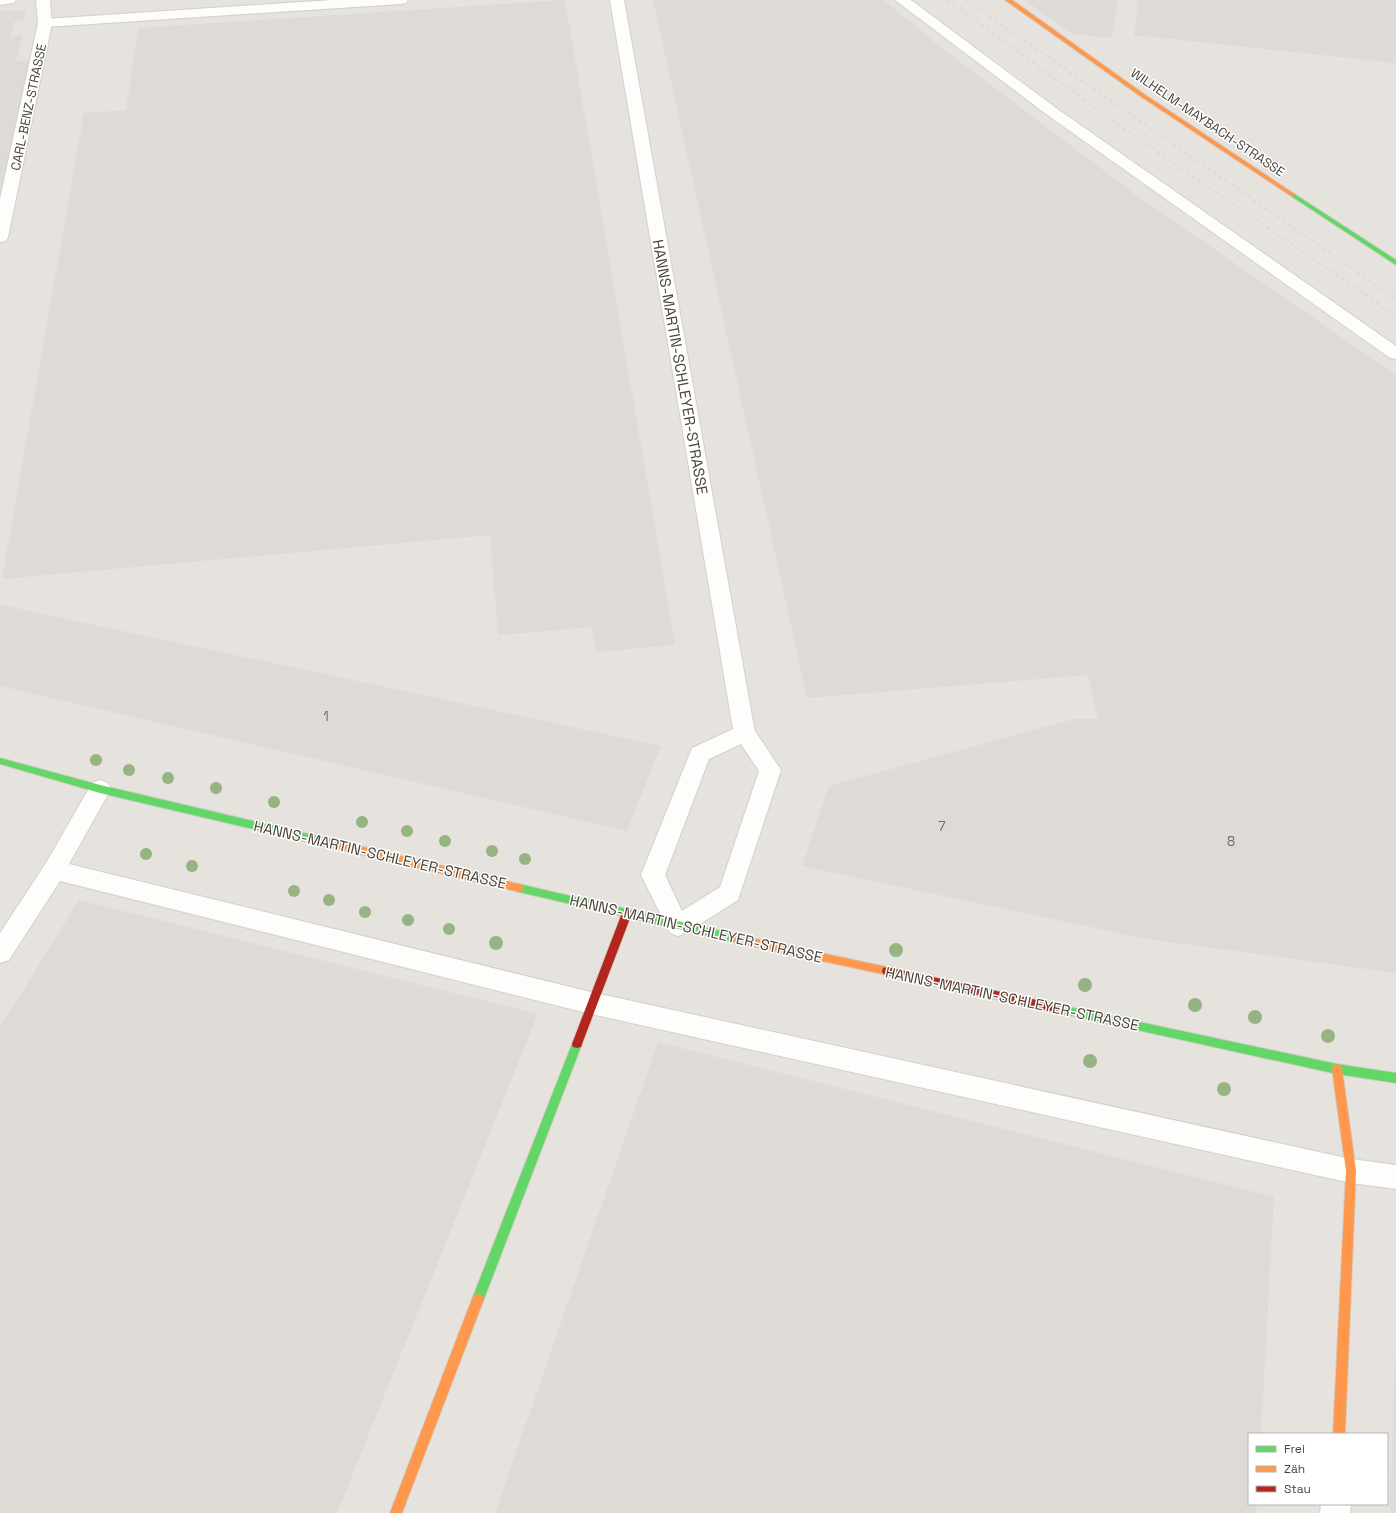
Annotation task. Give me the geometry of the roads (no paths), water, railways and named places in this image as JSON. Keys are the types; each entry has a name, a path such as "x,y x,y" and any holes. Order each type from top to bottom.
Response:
{"street":[{"path":"0,1 9,0"},
{"name":"CARL-BENZ-STRASSE","path":"0,237 45,23 43,0"},
{"path":"45,23 188,6 401,0"},
{"name":"HANNS-MARTIN-SCHLEYER-STRASSE","path":"617,0 745,733"},
{"path":"902,0 1051,111 1396,354"},
{"name":"WILHELM-MAYBACH-STRASSE","path":"1008,0 1142,95 1396,263"},
{"path":"745,733 770,770 730,893 678,926 653,875 700,754 745,733"},
{"name":"HANNS-MARTIN-SCHLEYER-STRASSE","path":"0,761 100,789 678,926 1337,1069 1396,1078"},
{"path":"0,953 54,870 100,789"},
{"path":"54,870 591,1003 1351,1171 1396,1178"},
{"path":"396,1513 591,1003 627,913"},
{"path":"1337,1069 1351,1171 1339,1433"}],"railway":[{"path":"947,0 1130,133 1396,316"},
{"path":"966,0 1396,299"}]}
